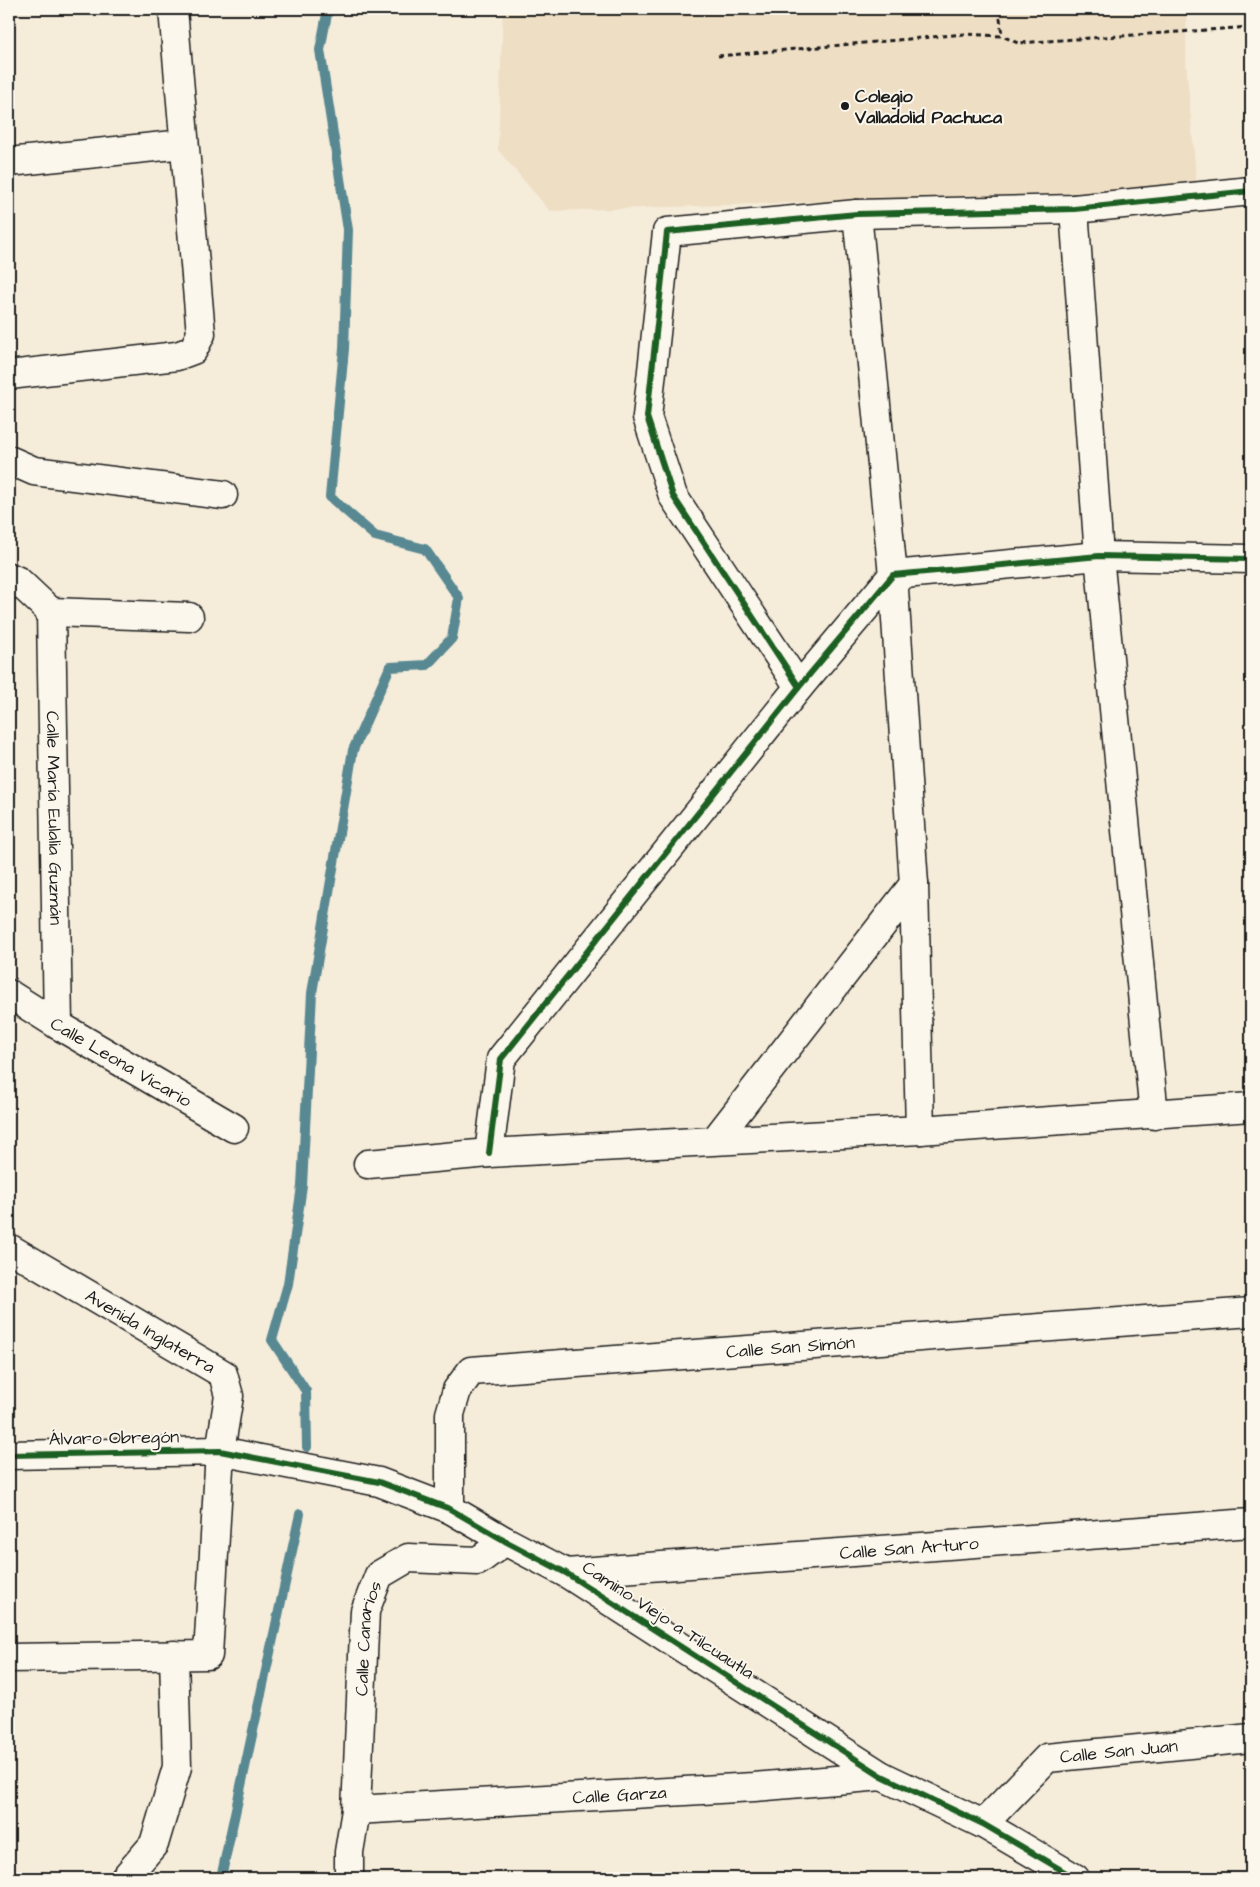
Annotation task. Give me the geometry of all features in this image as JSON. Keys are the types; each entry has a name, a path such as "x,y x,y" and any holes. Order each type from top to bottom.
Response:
{"street":[{"path":"9,375 177,356 193,350 201,334 173,9"},
{"path":"9,162 184,144"},
{"path":"798,687 673,496 647,417 667,232 857,214 1074,210 1251,191"},
{"path":"1074,210 1099,556 1154,1115"},
{"path":"857,214 893,575 914,884 920,1130"},
{"path":"9,460 34,471 223,496"},
{"path":"489,1153 501,1058 798,687 893,575 1099,556 1251,559"},
{"path":"9,577 18,581 51,612 189,617"},
{"name":"Calle María Eulalia Guzmán","path":"51,612 58,1026"},
{"path":"716,1139 914,884"},
{"name":"Calle Leona Vicario","path":"9,994 58,1026 234,1128"},
{"path":"368,1164 489,1153 716,1139 920,1130 1251,1107"},
{"name":"Avenida Inglaterra","path":"9,1248 223,1374 229,1396 220,1451 208,1655 174,1655"},
{"name":"Calle San Simón","path":"450,1509 450,1414 456,1390 471,1371 1251,1312"},
{"name":"Álvaro Obregón","path":"9,1455 220,1451"},
{"name":"Camino Viejo a Tilcuautla","path":"220,1451 379,1482 450,1509 566,1573 882,1776 984,1824 1075,1878"},
{"name":"Calle San Arturo","path":"566,1573 1251,1523"},
{"name":"Calle Canarios","path":"349,1878 349,1852 356,1810 365,1612 379,1575 408,1558 478,1561 505,1541"},
{"path":"9,1658 174,1655 178,1768 154,1844 125,1878"},
{"name":"Calle San Juan","path":"984,1824 1047,1758 1251,1738"},
{"name":"Calle Garza","path":"356,1810 754,1787 882,1776"}],"path":[{"path":"999,9 1002,36"},
{"path":"718,56 965,34 1002,36 1018,43 1251,27"}],"shaded area":[{"name":"Colegio Valladolid Pachuca","path":"503,9 1186,9 1186,62 1197,189 550,211 498,150"}],"waterway":[{"path":"307,1447 306,1391 272,1340 288,1284 302,1186 312,993 353,750 390,667 427,665 452,638 459,598 425,549 375,536 330,497 344,349 348,230 320,50 328,9"},
{"path":"221,1878 300,1514"}],"cycle path":[{"path":"799,687 673,496 647,417 667,232 857,214 1074,209 1251,191"},
{"path":"489,1153 501,1059 799,687 893,575 1099,556 1251,559"},
{"path":"9,1455 220,1451 379,1482 450,1509 566,1573 882,1776 983,1824 1075,1878"}],"place":[{"name":"Colegio Valladolid Pachuca","path":"845,106"}]}
